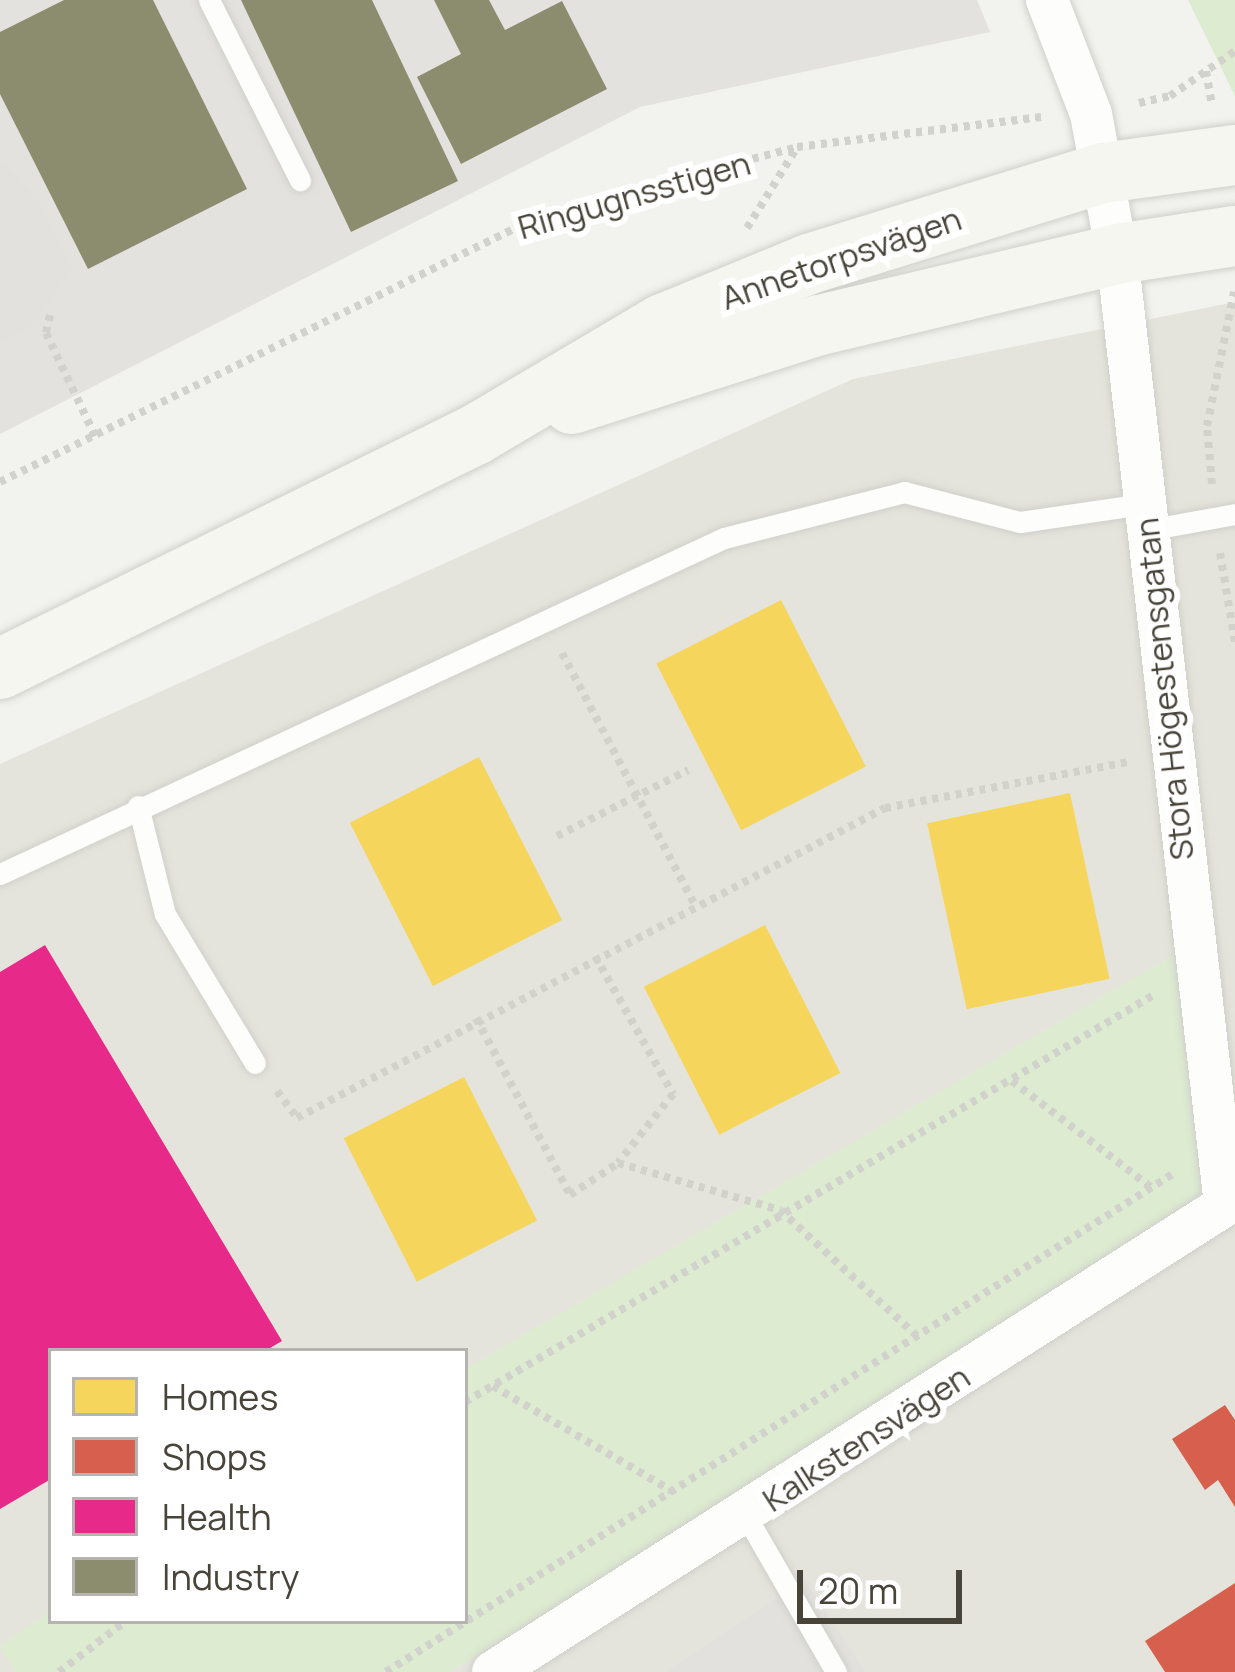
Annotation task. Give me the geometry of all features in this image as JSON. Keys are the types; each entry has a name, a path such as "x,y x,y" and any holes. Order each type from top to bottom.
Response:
{"main road":[{"name":"Annetorpsvägen","path":"0,669 475,435 684,315 809,264 1103,173 1228,156"},
{"name":"Annetorpsvägen","path":"475,435 820,326 1117,254 1232,237"}],"street":[{"name":"Stora Högestensgatan","path":"1048,0 1091,114 1117,254 1194,970 1230,1202"},
{"name":"Kalkstensvägen","path":"493,1672 746,1516 1230,1202"}],"lane":[{"path":"209,0 300,180"},
{"path":"0,874 724,538 904,492 1020,522 1225,518"},
{"path":"138,806 165,914 255,1063"},
{"path":"746,1516 836,1672"}],"path":[{"name":"Ringugnsstigen","path":"0,482 544,214 797,147 1091,114 1170,96 1235,51"},
{"path":"1206,71 1228,156"},
{"path":"744,233 797,147"},
{"path":"1232,237 1234,299 1207,426 1225,518 1235,642"},
{"path":"50,315 46,333 96,438"},
{"path":"545,620 694,903"},
{"path":"255,1063 297,1118 694,903 885,808 1171,754"},
{"path":"556,836 688,770"},
{"path":"476,1018 570,1195 618,1163 673,1094 596,956"},
{"path":"468,1400 780,1210 1012,1081 1194,970"},
{"path":"1012,1081 1152,1187"},
{"path":"468,1620 1218,1146"},
{"path":"618,1163 780,1210 917,1336"},
{"path":"493,1386 672,1491"},
{"path":"59,1672 122,1624"},
{"path":"386,1672 462,1624"}],"shaded area":[{"path":"0,0 977,0 990,32 640,107 0,434"},
{"path":"0,161 41,204 72,269 35,323 0,341"},
{"path":"1235,302 1235,1672 0,1672 0,764 853,379"},
{"path":"805,1579 866,1672 665,1672 752,1615"}],"green space":[{"path":"1188,0 1235,0 1235,96"},
{"path":"1175,954 1202,1193 738,1497 450,1672 16,1672 0,1646 48,1613 48,1624 468,1624 468,1367"}],"building: Homes":[{"path":"781,600 866,767 741,830 656,664"},
{"path":"479,757 562,920 433,986 350,823"},
{"path":"1070,793 1110,979 967,1009 927,823"},
{"path":"765,925 840,1073 719,1135 644,987"},
{"path":"464,1077 537,1220 417,1282 344,1138"}],"building: Shops":[{"path":"1225,1405 1235,1420 1235,1507 1218,1480 1205,1490 1172,1439"},
{"path":"1235,1583 1235,1672 1165,1672 1145,1641"}],"building: Health":[{"path":"45,945 282,1341 270,1348 48,1348 48,1481 0,1509 0,972"}],"building: Industry":[{"path":"64,0 153,0 247,189 88,269 0,94 0,32"},
{"path":"241,0 372,0 458,181 351,232"},
{"path":"434,0 489,0 505,30 562,1 607,89 461,164 417,77 461,54"}]}
